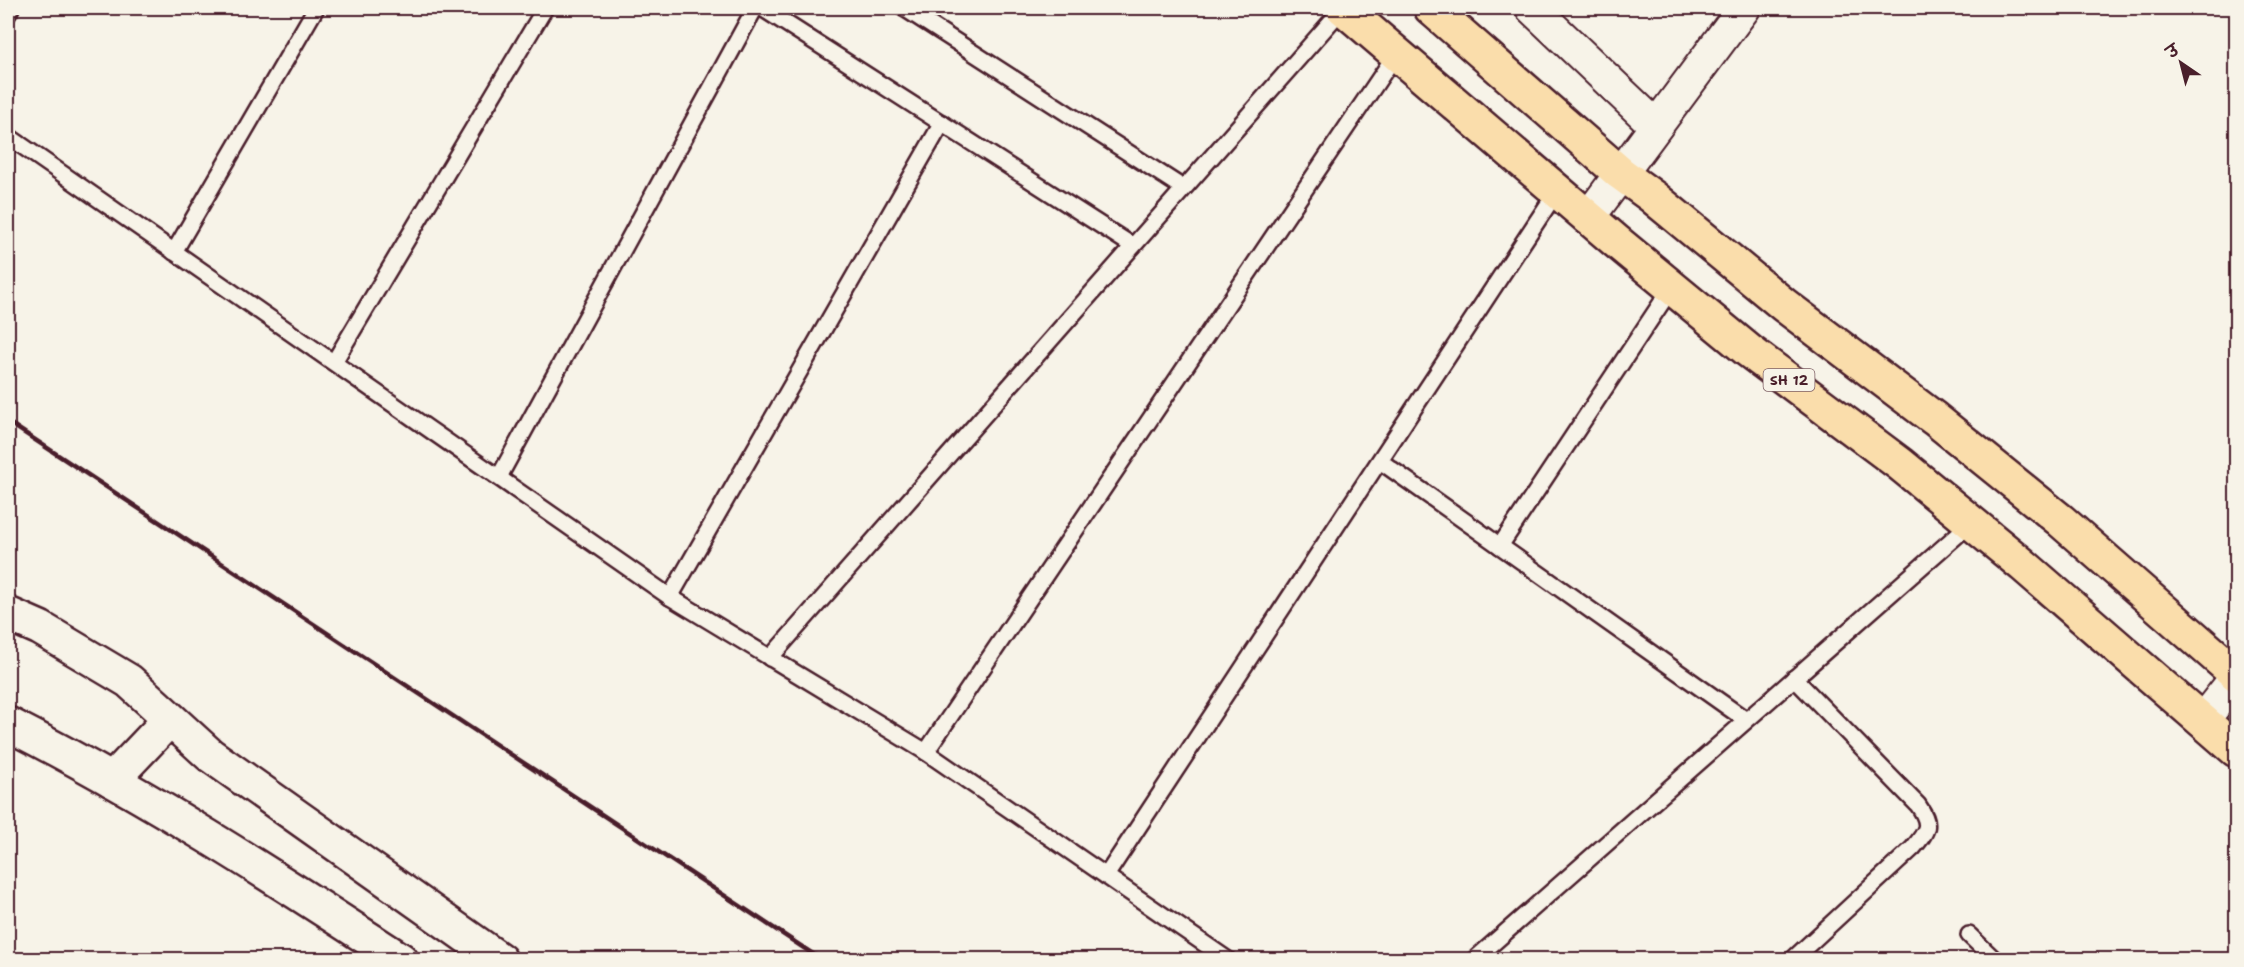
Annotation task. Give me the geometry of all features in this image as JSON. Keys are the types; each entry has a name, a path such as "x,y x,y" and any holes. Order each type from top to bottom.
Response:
{"main road":[{"name":"SH 12","path":"1343,8 1588,218 1749,351 1900,465 2023,565 2236,750"},
{"path":"1431,8 1620,173 1653,197 1784,305 1971,448 2060,520 2236,676"},
{"path":"8,614 40,628 129,681 210,755 500,960"},
{"path":"112,780 170,719"},
{"path":"8,724 112,780 299,892 401,960"}],"street":[{"path":"1532,8 1656,126"},
{"path":"1588,218 1744,8"},
{"path":"2202,721 2236,676"}],"lane":[{"path":"8,14 11,8"},
{"path":"174,252 316,8"},
{"path":"334,362 545,8"},
{"path":"499,477 755,8"},
{"path":"762,8 1132,246"},
{"path":"904,8 1183,188"},
{"path":"770,657 1343,8"},
{"path":"926,752 1396,54"},
{"path":"670,597 942,123"},
{"path":"8,136 670,597 926,752 1228,960"},
{"path":"1106,876 1557,191"},
{"path":"1500,546 1672,287"},
{"path":"1380,461 1746,720"},
{"path":"1474,960 1971,523"},
{"path":"1792,960 1913,848 1926,832 1927,818 1918,805 1794,678"},
{"path":"1969,935 1995,960"}],"railway":[{"path":"8,422 822,960"}]}
